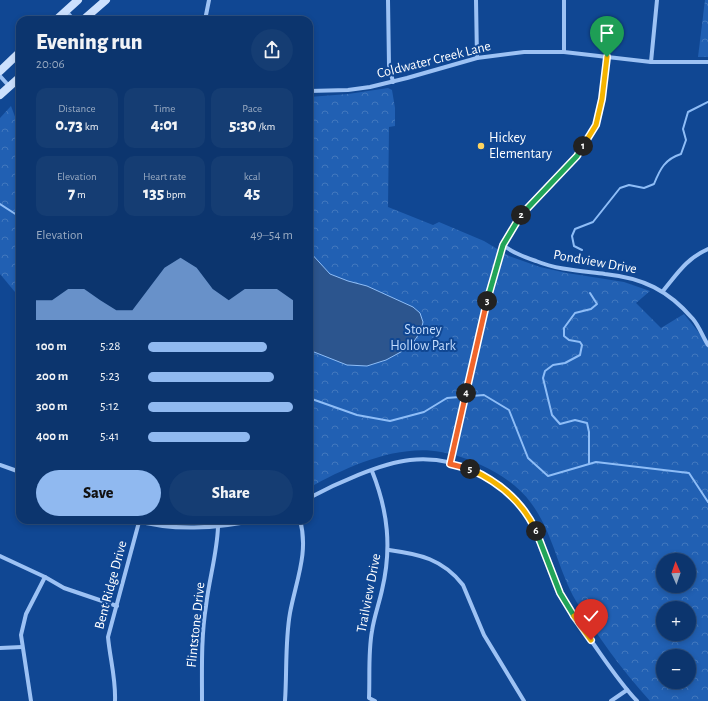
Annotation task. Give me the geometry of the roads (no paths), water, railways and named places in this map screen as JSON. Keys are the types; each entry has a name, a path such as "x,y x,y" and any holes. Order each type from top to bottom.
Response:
{"main road":[{"path":"60,16 78,0"},
{"path":"88,16 106,0"},
{"path":"0,71 16,56"},
{"path":"0,95 16,81"}],"street":[{"path":"206,16 209,0"},
{"path":"388,0 389,65 393,82"},
{"path":"476,0 477,58"},
{"path":"564,0 564,52"},
{"path":"651,62 657,0"},
{"path":"66,11 70,16"},
{"name":"Coldwater Creek Lane","path":"313,91 348,90 393,82 477,58 524,52 564,52 651,62 708,62"},
{"path":"450,464 481,321 503,245 519,218 540,193 577,156 596,125 602,99 607,57"},
{"path":"0,76 10,87"},
{"name":"Pondview Drive","path":"503,245 511,252 545,265 572,271 630,278 663,291 694,319 708,345"},
{"path":"663,291 684,264 697,254 708,249"},
{"path":"313,496 343,481 410,460 432,460 465,467 487,478 507,491 521,506 540,538 560,593 566,605 627,690 637,701"},
{"path":"0,465 16,471"},
{"name":"Trailview Drive","path":"372,471 386,511 389,550 382,591 372,631 369,698 375,701"},
{"name":"Bent Ridge Drive","path":"115,701 116,684 109,654 108,637 138,524"},
{"path":"155,524 186,528 218,527 233,524"},
{"path":"286,701 288,628 304,554 304,532 301,524"},
{"name":"Flintstone Drive","path":"202,701 202,653 206,605 217,550 218,527"},
{"path":"389,550 425,556 434,560 458,578 463,584 484,635 524,701"},
{"path":"0,556 45,577 64,588 91,599 117,606"},
{"path":"31,701 21,635 26,614 45,577"},
{"path":"0,648 22,647"},
{"path":"611,701 627,690"}],"waterway":[{"path":"582,250 574,246 572,236 575,229 593,222 620,188 629,185 644,188 654,184 664,165 675,156 681,154 686,140 683,129 688,112 708,102"},
{"path":"0,204 16,214"},
{"path":"589,463 589,432 587,423 575,420 560,424 552,415 543,378 545,371 553,365 565,363 580,355 582,345 580,342 569,340 564,336 564,328 575,313 591,309 597,304 590,293"},
{"path":"313,399 357,415 390,421 424,412 447,398 484,395 509,410 528,458 548,476 596,462 689,473 708,502"}],"place":[{"name":"Hickey Elementary","path":"481,146"}],"park label":[{"name":"Stoney Hollow Park","path":"423,338"}]}
